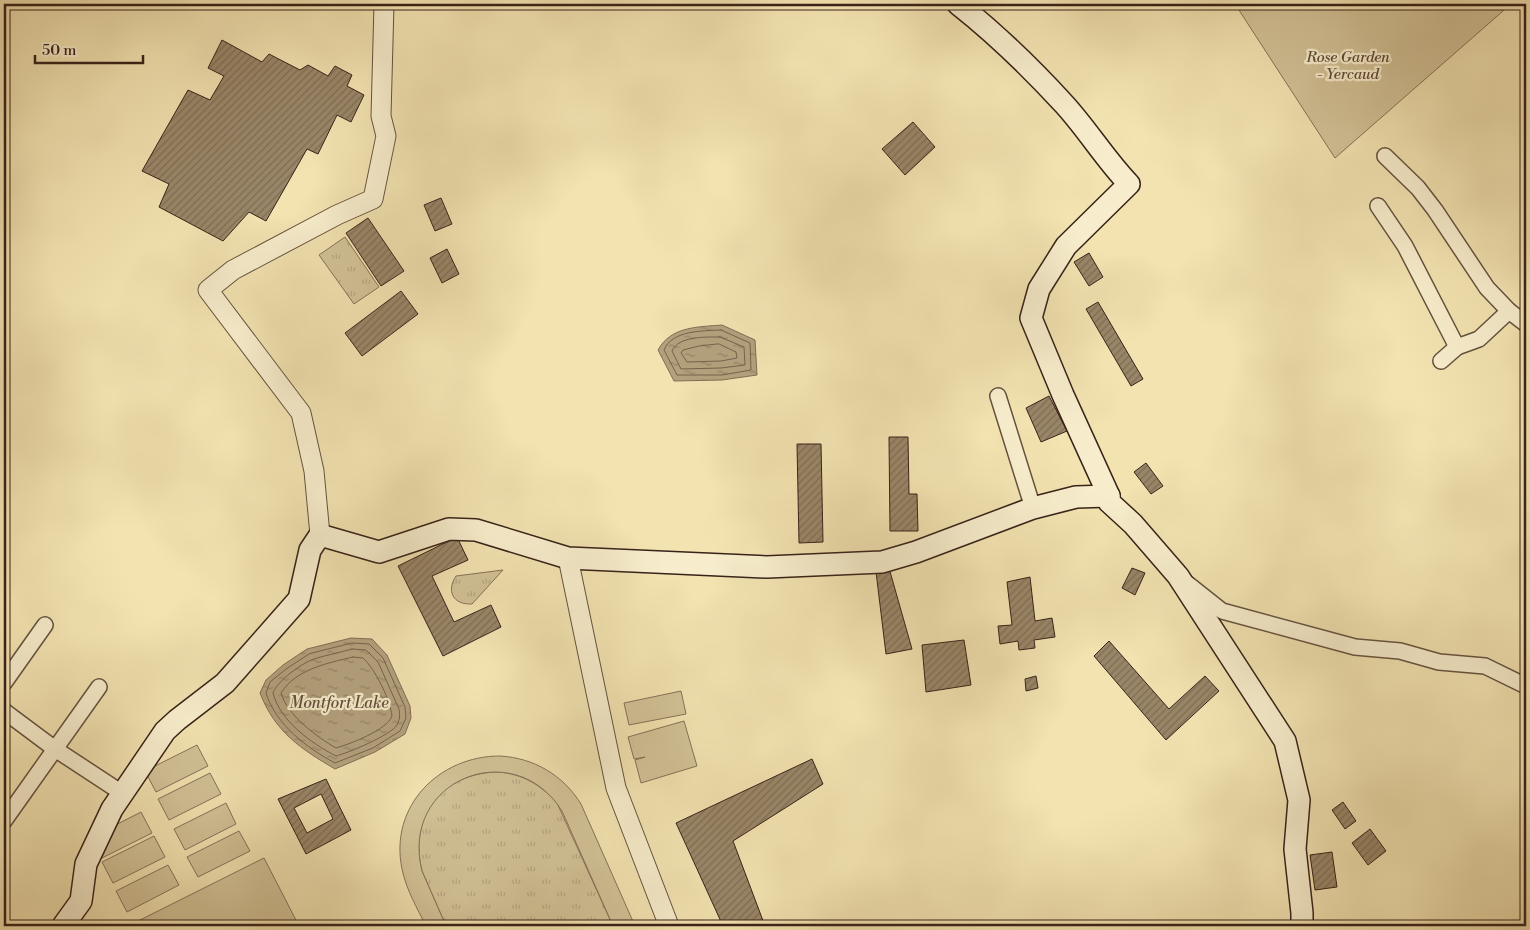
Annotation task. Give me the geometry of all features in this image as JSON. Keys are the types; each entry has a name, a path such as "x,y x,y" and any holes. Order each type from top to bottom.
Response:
{"main road":[{"path":"958,4 992,31 1064,104 1113,168 1129,184 1066,246 1039,289 1031,318 1109,502 1133,524 1178,576 1285,741 1299,800 1295,849 1302,926"},
{"path":"63,926 81,902 86,864 112,809 122,793 165,731 225,684 299,599 310,550 320,535 379,552 450,529 476,530 568,558 767,566 882,562 916,552 1033,508 1076,497 1108,496"}],"street":[{"path":"320,535 314,471 301,413 208,290 233,270 336,215 373,199 386,136 381,116 384,4"},
{"path":"1385,156 1418,188 1456,240 1487,288 1509,311 1526,324"},
{"path":"1378,206 1405,246 1457,346"},
{"path":"1441,361 1457,346 1479,339 1509,311"},
{"path":"998,396 1033,508"},
{"path":"568,558 616,788 669,926"},
{"path":"1178,576 1222,611 1355,647 1400,651 1439,662 1484,666 1526,686"},
{"path":"4,683 45,625"},
{"path":"4,821 99,687"},
{"path":"4,711 56,749 122,793"}],"green space":[{"name":"Rose Garden - Yercaud","path":"1235,4 1511,4 1335,158"},
{"path":"345,237 379,287 354,304 319,255"},
{"path":"503,570 472,604 460,602 453,596 452,587 456,576"},
{"path":"681,691 686,714 629,725 624,703"},
{"path":"684,721 697,766 641,783 635,760 645,757 634,759 628,737"},
{"path":"197,745 208,766 156,792 145,771"},
{"path":"513,757 536,764 556,777 574,794 581,804 635,926 613,926 562,811 541,788 517,775 491,772 465,778 444,792 427,812 419,839 422,871 446,926 426,926 409,891 402,869 400,846 403,825 411,806 423,789 439,775 457,765 478,758"},
{"path":"498,772 516,775 531,782 545,791 557,803 613,926 446,926 422,871 419,851 420,833 425,816 434,802 446,790 461,780 478,774"},
{"path":"210,773 221,794 169,820 158,799"},
{"path":"226,803 236,824 185,850 174,829"},
{"path":"141,812 152,833 100,859 90,838"},
{"path":"239,831 250,851 198,877 187,857"},
{"path":"154,836 165,857 113,883 102,862"},
{"path":"264,858 299,926 128,926"},
{"path":"168,865 179,885 127,912 116,891"}],"water":[{"path":"722,325 755,340 757,375 722,380 674,381 658,350 664,342 670,336 686,329"},
{"name":"Montfort Lake","path":"351,638 372,639 387,655 410,706 411,718 405,734 375,752 335,769 300,746 281,729 266,707 260,693 266,680 283,665 307,649"}],"building":[{"path":"222,40 262,62 269,54 300,70 308,65 328,76 335,66 352,75 347,86 364,95 351,122 337,115 318,154 307,149 266,221 249,212 223,241 159,207 169,184 142,171 188,90 210,100 224,76 208,68"},
{"path":"913,122 935,147 905,175 882,149"},
{"path":"441,198 452,224 435,231 424,205"},
{"path":"368,218 404,271 381,286 346,233"},
{"path":"447,249 459,274 442,283 430,258"},
{"path":"1089,253 1103,277 1089,286 1074,262"},
{"path":"401,291 418,314 362,356 345,333"},
{"path":"1098,302 1143,379 1131,386 1086,309"},
{"path":"1049,396 1067,431 1041,442 1026,408"},
{"path":"889,437 908,437 909,494 917,494 918,531 890,531"},
{"path":"797,444 821,444 823,542 799,543"},
{"path":"1146,463 1163,486 1151,494 1134,472"},
{"path":"457,537 468,560 432,576 454,622 491,605 501,627 443,656 398,566"},
{"path":"889,568 912,649 886,654 876,572"},
{"path":"1132,568 1145,573 1135,595 1122,588"},
{"path":"1030,577 1035,621 1052,618 1055,637 1034,640 1035,648 1019,650 1018,641 1000,644 998,626 1012,625 1007,582"},
{"path":"964,640 971,685 926,692 922,645"},
{"path":"1109,641 1169,709 1205,676 1219,691 1166,740 1094,656"},
{"path":"1036,676 1038,688 1026,691 1025,679"},
{"path":"812,759 823,784 733,841 765,926 723,926 676,823"},
{"path":"326,779 351,830 306,854 278,799","holes":["321,794 333,819 307,833 294,808"]},
{"path":"1343,802 1356,821 1345,829 1332,810"},
{"path":"1370,829 1386,851 1368,865 1352,843"},
{"path":"1332,852 1337,887 1315,890 1310,855"}]}
